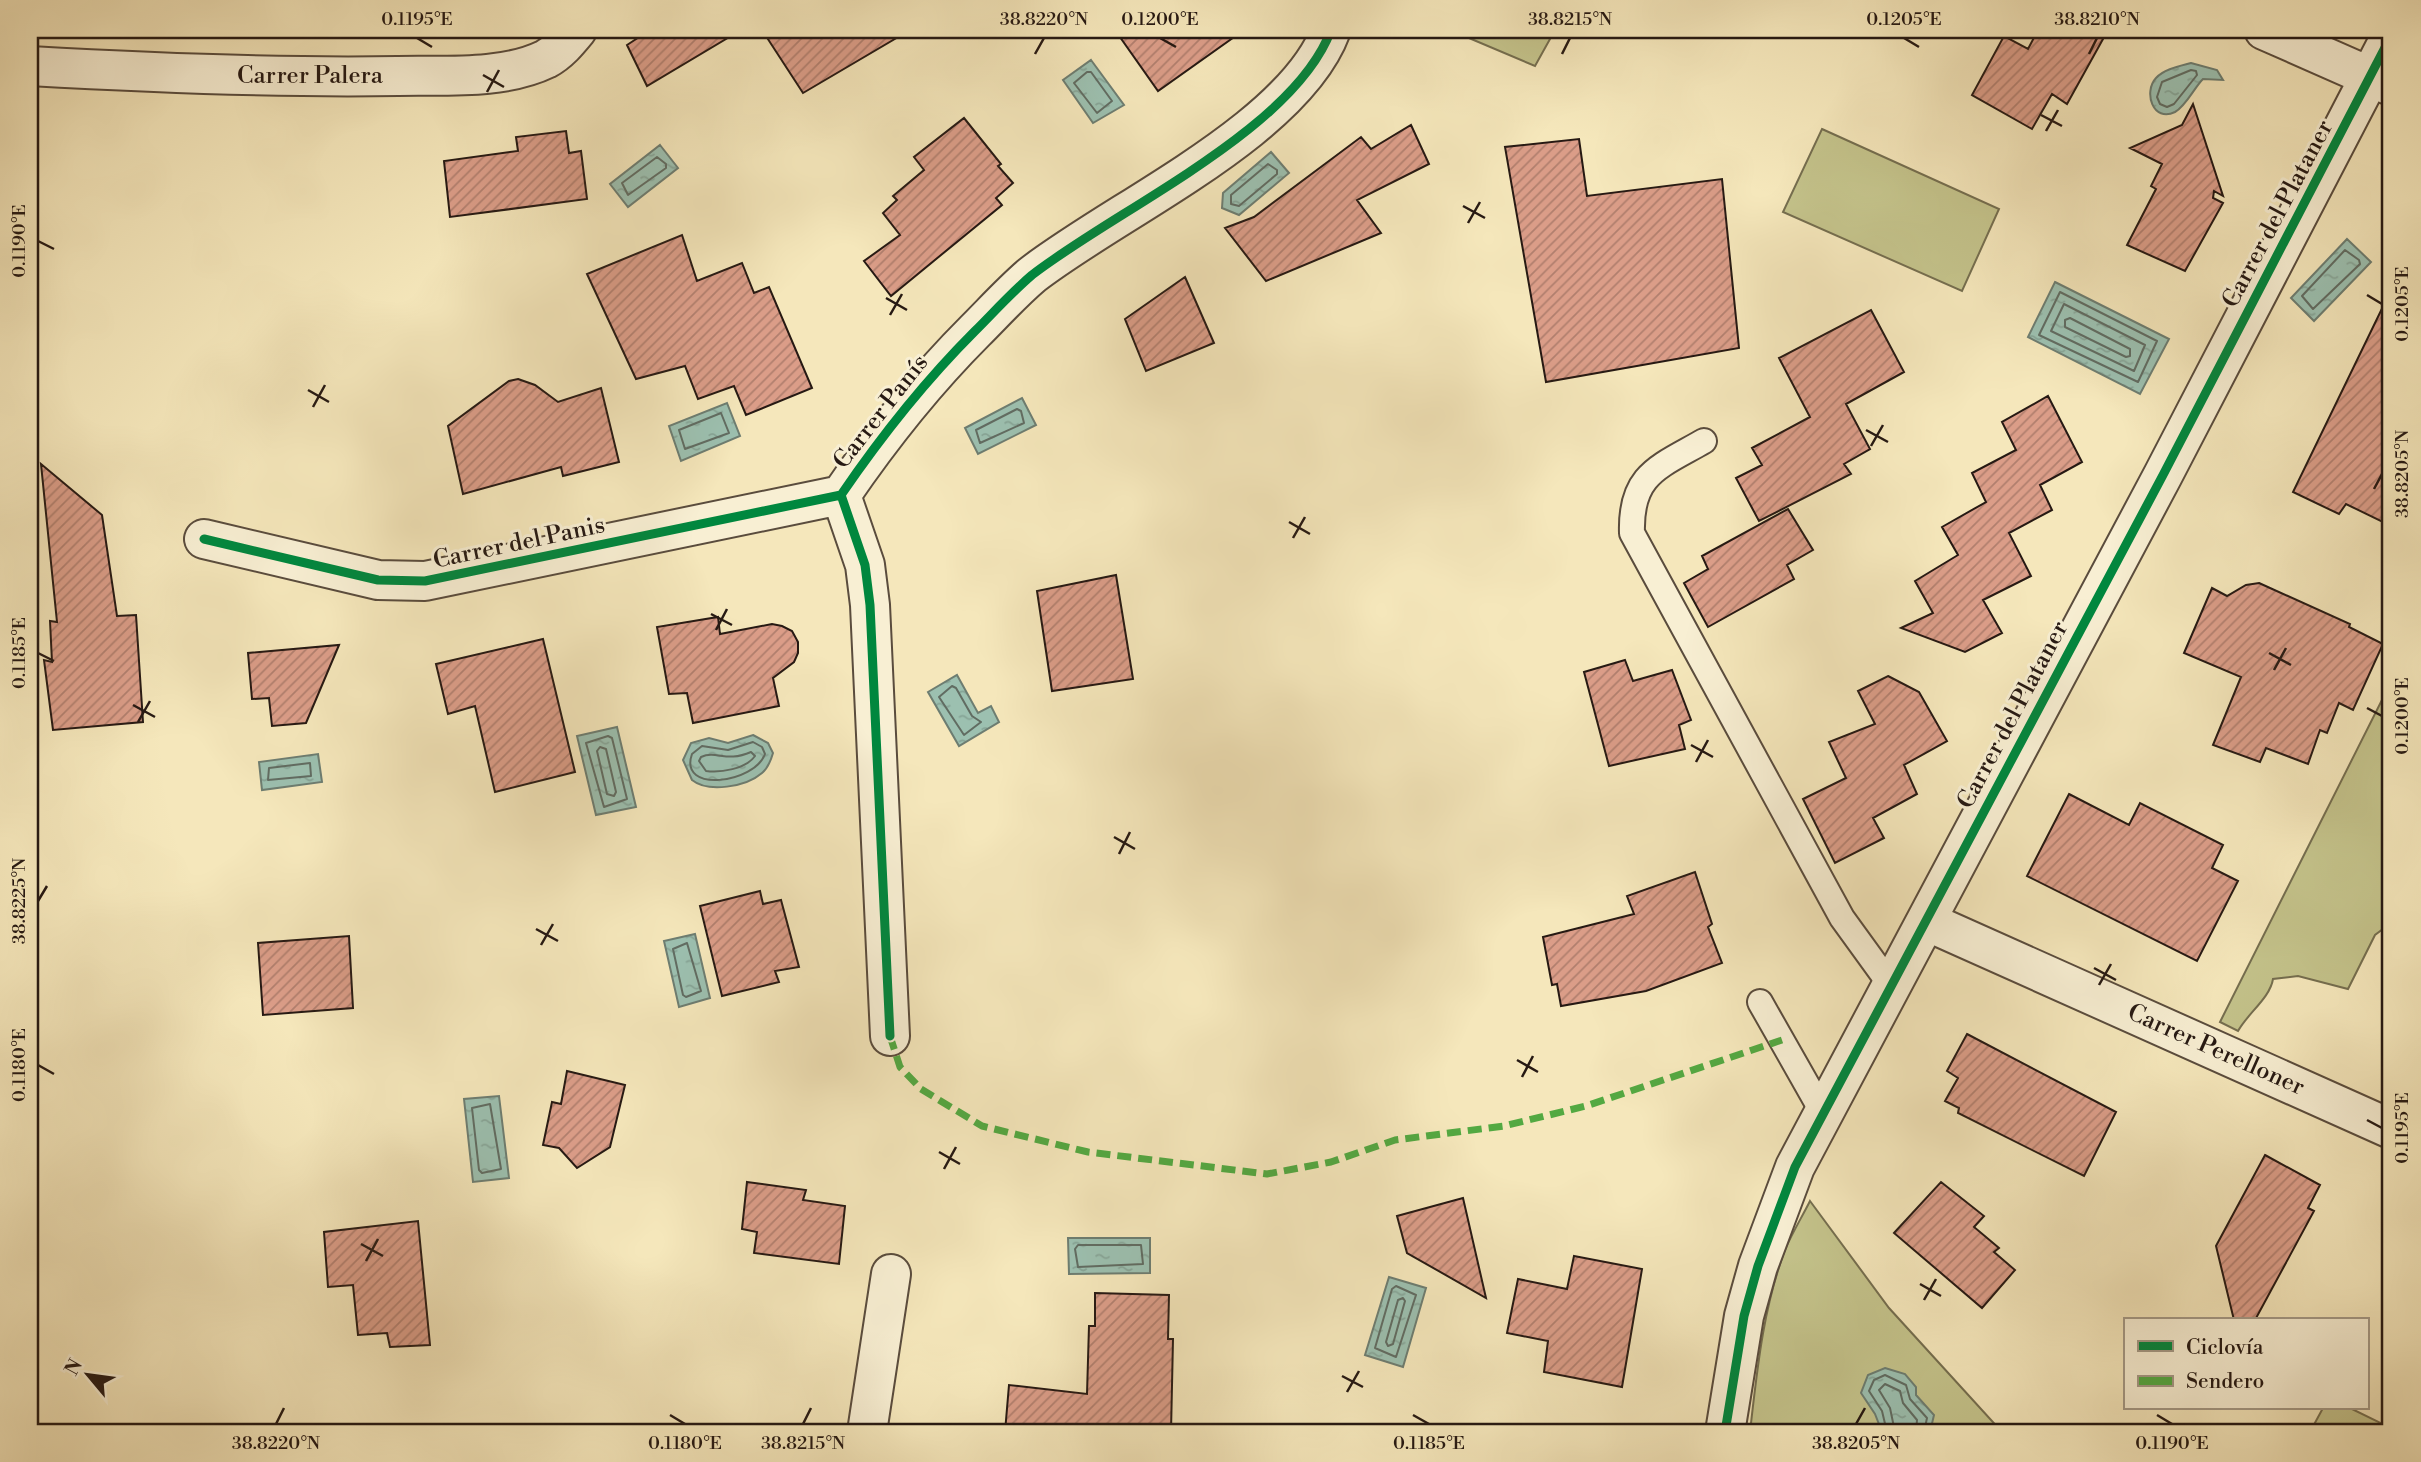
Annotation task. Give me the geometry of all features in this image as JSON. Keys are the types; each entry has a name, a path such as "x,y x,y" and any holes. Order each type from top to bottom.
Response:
{"street":[{"name":"Carrer Palera","path":"30,66 273,79 475,75 547,59 566,44 577,30"},
{"name":"Carrer Panís","path":"890,1036 870,604 865,565 841,495 900,411 931,375 1021,286 1269,112 1306,76 1323,51 1331,30"},
{"path":"2264,30 2381,81"},
{"name":"Carrer del Plataner","path":"1725,1432 1741,1329 1758,1266 1795,1167 2381,81 2391,36"},
{"name":"Carrer del Panis","path":"204,538 378,580 425,582 841,495"},
{"name":"Carrer Perelloner","path":"1926,920 2391,1129"},
{"path":"867,1432 891,1274"}],"lane":[{"path":"1704,441 1649,472 1631,512 1632,533 1842,918 1892,988"},
{"path":"1760,1002 1823,1113"}],"shaded area":[{"path":"1450,30 1555,30 1535,66"},
{"path":"1822,129 1999,209 1962,291 1783,212"},
{"path":"2391,682 2391,923 2375,935 2348,989 2298,976 2273,979 2268,993 2238,1031 2220,1022"},
{"path":"1810,1201 1889,1308 2002,1432 1750,1432 1771,1294 1785,1250"},
{"path":"2322,1410 2354,1410 2391,1428 2391,1432 2310,1432"}],"water":[{"path":"1091,60 1124,105 1093,123 1063,80"},
{"path":"2191,63 2217,70 2223,80 2203,79 2175,112 2167,114 2156,110 2150,98 2150,91 2156,78 2172,68"},
{"path":"660,145 678,168 628,207 610,184"},
{"path":"1271,152 1289,173 1239,215 1222,208 1223,193"},
{"path":"2347,239 2371,262 2314,321 2291,298"},
{"path":"2055,282 2169,339 2140,394 2028,337"},
{"path":"1022,398 1036,425 978,454 965,428"},
{"path":"727,403 740,436 681,461 669,426"},
{"path":"957,675 978,713 991,706 999,722 959,746 928,692"},
{"path":"617,727 636,807 596,815 577,736"},
{"path":"753,735 768,743 773,753 762,773 747,782 727,787 707,786 692,780 683,760 691,743 709,738 728,743"},
{"path":"318,754 322,782 262,790 259,762"},
{"path":"695,934 710,998 679,1007 664,941"},
{"path":"499,1096 509,1178 473,1182 464,1099"},
{"path":"1068,1238 1150,1238 1150,1273 1069,1274"},
{"path":"1389,1277 1426,1288 1403,1367 1365,1355"},
{"path":"1885,1368 1905,1374 1916,1387 1916,1395 1934,1415 1930,1432 1882,1432 1875,1414 1861,1393 1868,1375"}],"building":[{"path":"650,30 741,30 647,86 627,45"},
{"path":"762,30 910,30 803,93"},
{"path":"1115,30 1244,30 1158,91"},
{"path":"2038,30 2108,30 2067,104 2052,94 2032,129 1972,95 2004,36 2028,49"},
{"path":"2193,104 2223,196 2214,191 2213,198 2223,203 2185,271 2127,245 2156,189 2151,186 2162,164 2130,148 2182,125"},
{"path":"964,118 1013,183 996,198 1002,205 891,296 864,261 900,235 883,213 897,200 893,196 924,170 914,157"},
{"path":"1411,125 1429,164 1357,200 1381,233 1266,281 1225,228 1254,217 1361,137 1371,149"},
{"path":"566,131 569,153 581,151 587,199 450,217 444,161 518,151 516,137"},
{"path":"1579,139 1587,196 1722,179 1739,348 1546,382 1505,147"},
{"path":"682,235 697,281 742,263 754,293 769,287 812,388 746,415 734,386 698,399 685,366 636,379 587,274"},
{"path":"1185,277 1214,343 1146,371 1125,319"},
{"path":"2391,290 2391,526 2346,504 2339,514 2293,492"},
{"path":"1871,310 1904,372 1846,404 1870,449 1844,464 1851,474 1759,521 1736,478 1762,465 1752,448 1810,417 1779,358"},
{"path":"518,379 535,385 558,402 601,388 619,462 563,476 561,467 463,494 448,426 509,381"},
{"path":"2048,396 2082,462 2040,485 2052,510 2009,533 2031,576 1983,600 2002,633 1965,652 1901,628 1933,613 1915,581 1958,555 1942,527 1986,502 1972,473 2016,450 2002,422"},
{"path":"41,464 102,515 117,616 136,615 143,722 53,730 44,660 52,662 50,621 57,622"},
{"path":"1788,509 1813,550 1787,565 1794,579 1708,627 1684,583 1708,569 1702,556"},
{"path":"1116,575 1133,679 1052,691 1037,591"},
{"path":"2259,583 2350,624 2349,627 2383,644 2353,710 2339,703 2327,733 2320,730 2308,764 2266,748 2260,762 2213,745 2241,677 2184,653 2212,588 2227,596 2246,585"},
{"path":"718,617 720,634 772,624 782,626 792,631 798,642 798,653 794,662 773,678 779,706 693,723 687,693 669,694 657,627"},
{"path":"543,639 575,772 495,792 475,706 448,714 436,664"},
{"path":"339,645 306,723 272,726 269,698 252,699 248,653"},
{"path":"1625,660 1633,681 1672,670 1691,720 1679,725 1685,749 1609,766 1584,672"},
{"path":"1888,676 1919,692 1947,741 1904,765 1917,794 1873,818 1884,838 1835,863 1803,799 1846,778 1829,742 1875,724 1858,691"},
{"path":"2069,794 2129,825 2140,803 2223,845 2212,868 2238,881 2197,961 2027,876"},
{"path":"1695,872 1712,924 1708,927 1722,963 1646,991 1561,1006 1557,984 1552,985 1543,937 1634,914 1627,896"},
{"path":"760,891 763,904 781,900 799,967 775,971 779,982 722,996 700,906"},
{"path":"349,936 353,1008 263,1015 258,943"},
{"path":"1967,1034 2116,1112 2084,1176 1958,1113 1959,1108 1945,1101 1958,1078 1947,1071"},
{"path":"567,1071 625,1085 610,1147 577,1168 559,1148 543,1145 552,1102 561,1104"},
{"path":"2265,1155 2320,1185 2308,1208 2314,1211 2256,1318 2234,1318 2216,1246"},
{"path":"747,1182 806,1190 803,1200 845,1206 839,1264 754,1253 757,1232 742,1229"},
{"path":"1941,1182 1984,1216 1974,1227 1999,1248 1994,1252 2015,1270 1982,1308 1894,1233"},
{"path":"1463,1198 1486,1298 1407,1253 1397,1216"},
{"path":"418,1221 430,1345 390,1347 387,1333 358,1335 353,1285 328,1287 324,1232"},
{"path":"1574,1256 1642,1269 1622,1387 1544,1372 1548,1341 1507,1333 1518,1279 1567,1289"},
{"path":"1095,1293 1169,1295 1168,1339 1173,1339 1171,1432 1005,1432 1009,1385 1087,1394 1089,1326 1095,1326"}],"marked path":[{"path":"890,1036 900,1067 921,1089 982,1126 1088,1152 1267,1174 1331,1162 1395,1140 1504,1126 1586,1106 1782,1040"}],"cycle path":[{"path":"890,1036 870,605 865,565 841,495 921,389 1017,288 1068,250 1243,134 1281,101 1311,67 1331,30"},
{"path":"1725,1432 1744,1316 1758,1266 1795,1167 2163,475 2391,36"},
{"path":"204,539 378,580 425,581 841,495"}]}
